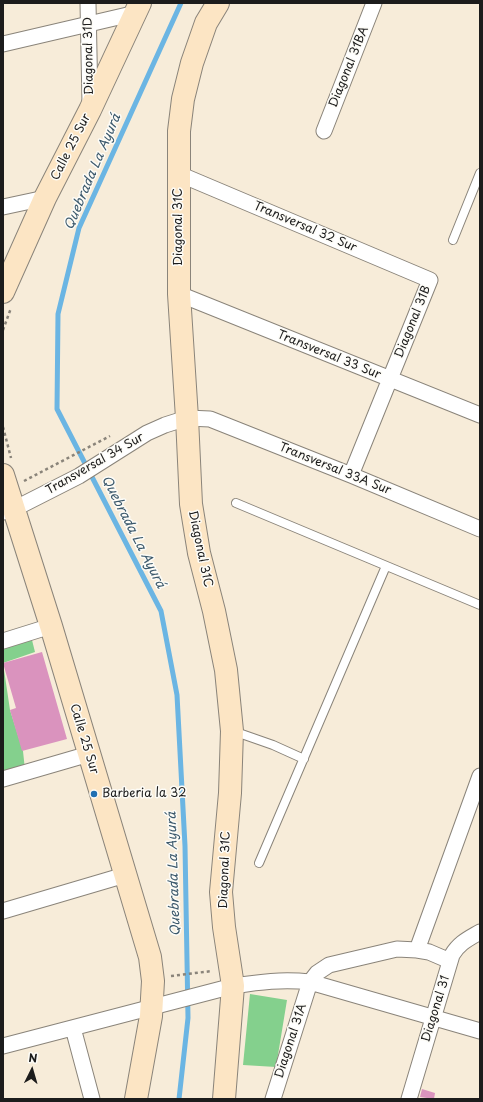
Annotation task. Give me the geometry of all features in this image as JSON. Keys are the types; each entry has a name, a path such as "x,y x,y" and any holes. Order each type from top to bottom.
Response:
{"main road":[{"name":"Diagonal 31C","path":"218,3 206,23 192,63 183,99 179,131 179,294 191,504 199,553 214,611 226,670 232,730 230,793 221,892 224,927 233,986 224,1099"},
{"name":"Calle 25 Sur","path":"3,292 45,198 90,110 138,8"},
{"name":"Calle 25 Sur","path":"3,475 9,510 51,626 150,957 153,981 152,1007 136,1099"}],"street":[{"name":"Diagonal 31D","path":"88,3 90,110"},
{"name":"Diagonal 31BA","path":"324,131 374,3"},
{"path":"3,44 89,24 138,8"},
{"name":"Transversal 32 Sur","path":"179,174 430,280"},
{"path":"3,207 45,198"},
{"name":"Diagonal 31B","path":"351,475 430,280"},
{"name":"Transversal 33 Sur","path":"179,294 480,415"},
{"name":"Transversal 34 Sur","path":"9,510 79,476 147,433 187,418"},
{"name":"Transversal 33A Sur","path":"187,418 210,420 351,475 480,529"},
{"path":"3,641 51,626"},
{"path":"3,779 89,754"},
{"path":"418,950 480,776"},
{"path":"3,911 125,875"},
{"name":"Diagonal 31","path":"409,1099 450,961 456,948 464,941 480,932"},
{"path":"310,982 317,973 329,965 397,949 429,952 450,961"},
{"path":"3,1046 233,986 272,980 310,982 480,1031"},
{"name":"Diagonal 31A","path":"273,1099 310,982"},
{"path":"73,1028 92,1099"}],"lane":[{"path":"453,240 480,173"},
{"path":"236,504 480,605"},
{"path":"259,863 386,566"},
{"path":"232,730 304,759"}],"path":[{"path":"48,469 111,435"},
{"path":"170,977 213,970"}],"green space":[{"path":"32,640 35,652 3,663 3,649"},
{"path":"3,663 10,710 23,751 25,770 3,775"},
{"path":"250,994 287,1000 276,1067 243,1065"}],"building":[{"path":"42,652 67,739 22,751 10,710 16,708 3,663"},
{"path":"422,1089 435,1093 434,1099 420,1097"}],"waterway":[{"name":"Quebrada La Ayurá","path":"179,1099 188,1018 185,846 177,695 161,611 57,409 58,314 79,228 181,3"}],"place":[{"name":"Barberia la 32","path":"94,794"}]}
